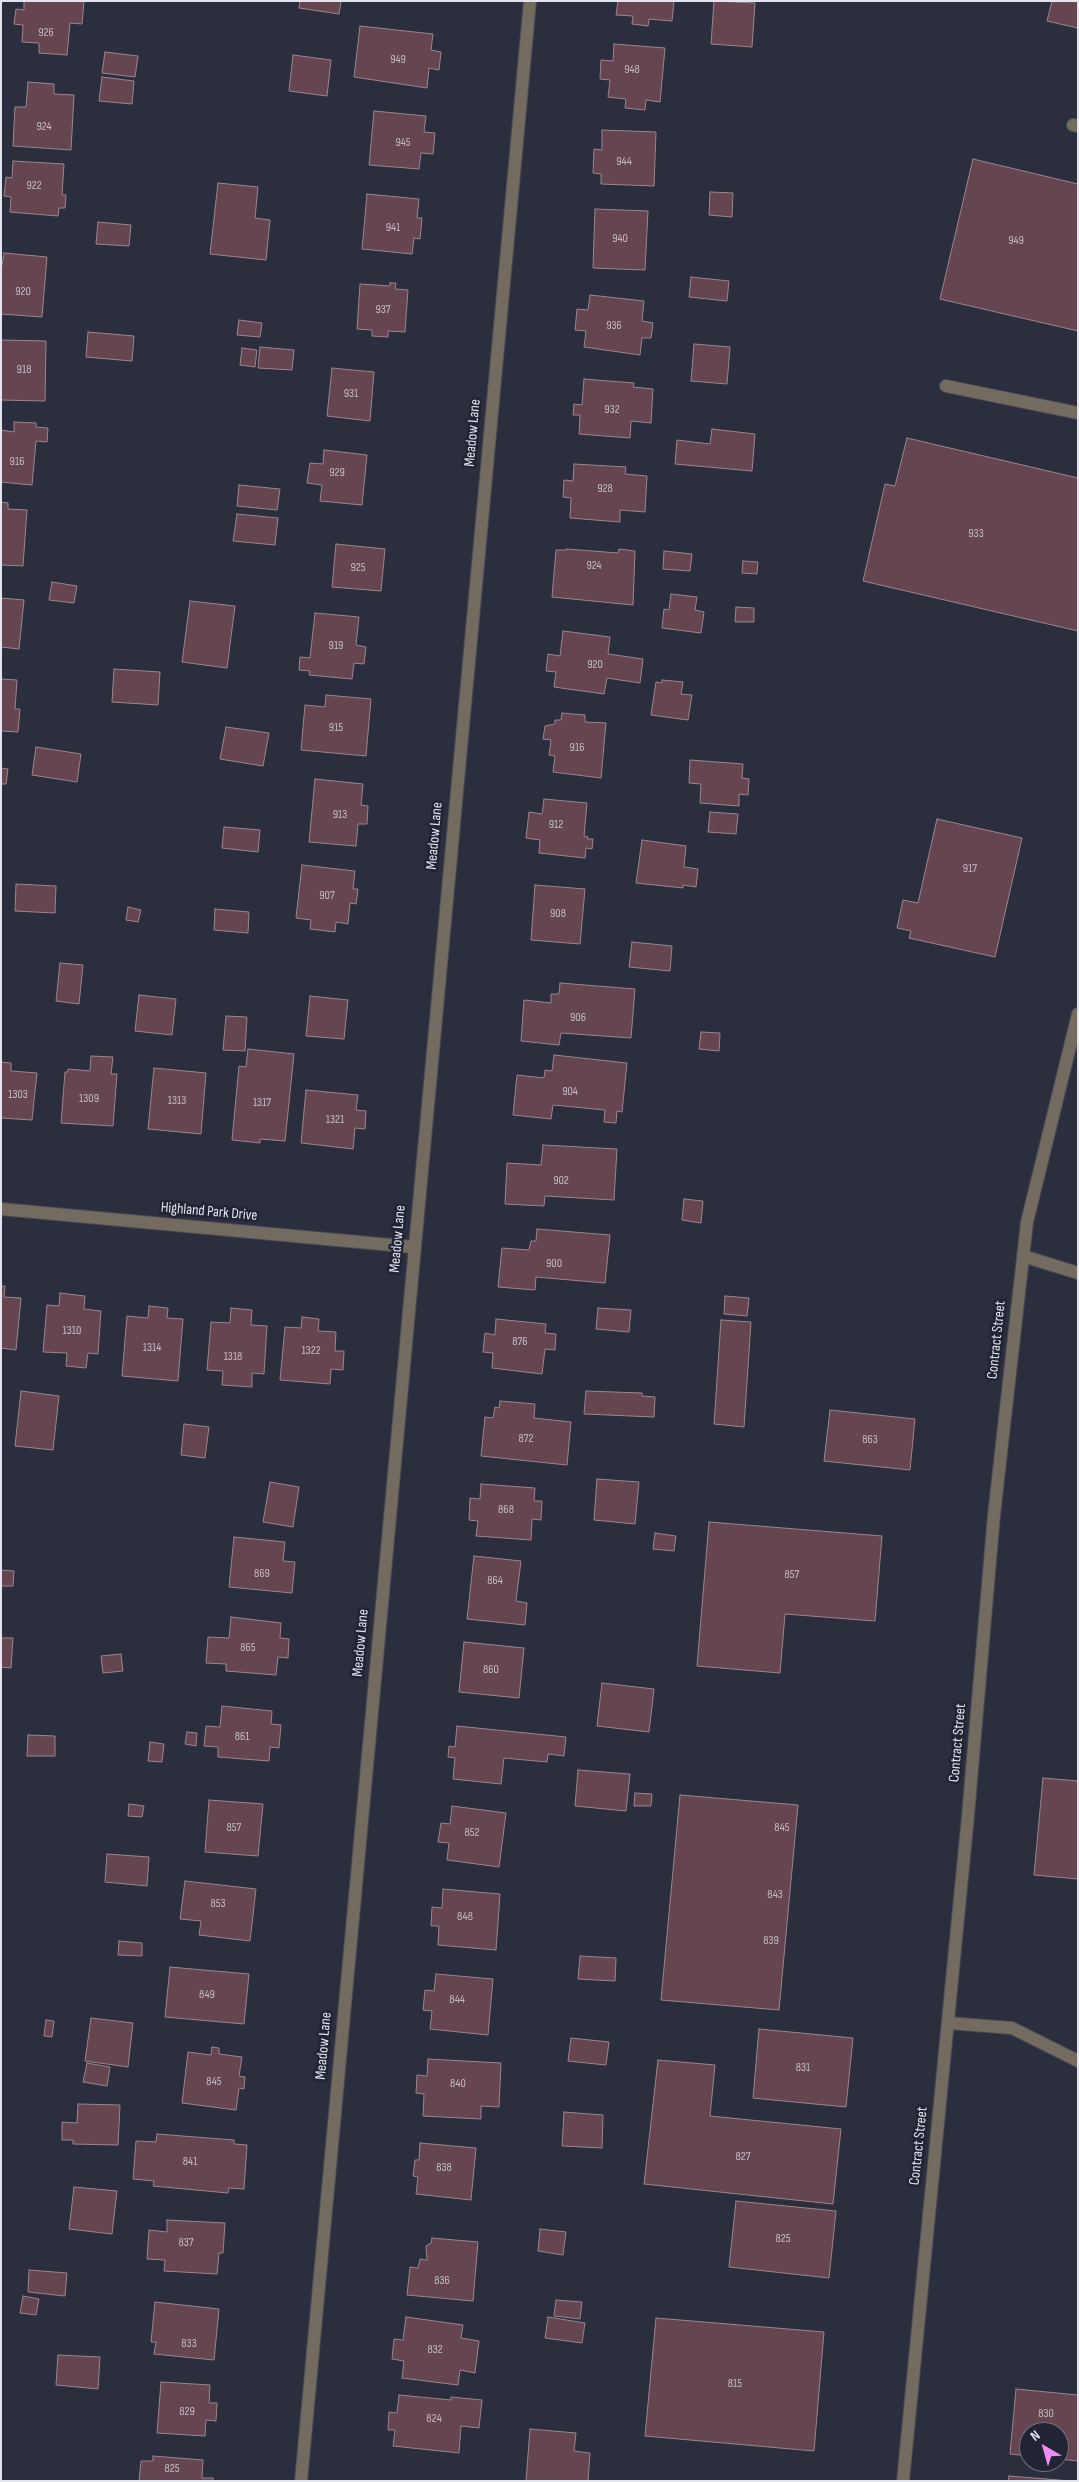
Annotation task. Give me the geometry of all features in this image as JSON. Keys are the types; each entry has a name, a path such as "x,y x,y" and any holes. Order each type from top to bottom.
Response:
{"street":[{"name":"Meadow Lane","path":"301,2481 413,1247 530,1"},
{"path":"946,386 1078,413"},
{"name":"Contract Street","path":"903,2481 948,2023 994,1515 1027,1222 1078,1014"},
{"name":"Highland Park Drive","path":"1,1209 413,1247"},
{"path":"1023,1256 1078,1273"},
{"path":"948,2023 1012,2028 1078,2061"}],"building":[{"path":"24,1 84,1 82,24 70,23 67,55 39,53 39,43 22,42 23,25 14,24 16,9 24,10"},
{"path":"300,1 341,1 339,14 299,8"},
{"path":"618,1 674,1 672,21 649,19 648,26 632,24 633,16 616,15"},
{"path":"714,1 755,3 752,47 711,44"},
{"path":"1052,1 1078,1 1078,28 1047,21"},
{"path":"360,26 433,34 431,50 441,52 439,70 429,68 427,88 354,77"},
{"path":"614,44 665,48 660,102 646,100 645,110 625,108 626,99 608,97 610,80 600,79 601,60 613,61"},
{"path":"105,52 138,56 135,77 102,73"},
{"path":"293,55 331,60 327,96 289,91"},
{"path":"102,77 134,81 132,104 99,101"},
{"path":"28,82 54,84 54,94 74,95 71,150 13,146 15,107 26,107"},
{"path":"374,111 426,116 424,132 435,133 433,154 421,153 419,169 369,165"},
{"path":"602,130 656,132 654,186 601,184 601,174 593,173 594,149 602,150"},
{"path":"973,159 1078,184 1078,331 940,299"},
{"path":"13,161 64,164 62,195 66,195 65,208 59,208 58,216 10,212 11,197 4,196 6,177 12,178"},
{"path":"218,183 258,187 255,218 270,220 266,260 210,254"},
{"path":"710,192 733,193 732,217 709,215"},
{"path":"367,194 419,199 417,218 422,218 420,239 414,238 412,254 362,249"},
{"path":"595,209 648,211 645,270 593,268"},
{"path":"98,222 131,225 129,246 96,244"},
{"path":"4,253 47,257 42,317 1,314 1,270"},
{"path":"691,277 729,281 727,301 689,297"},
{"path":"390,283 396,283 395,289 408,290 405,332 388,331 388,337 372,336 372,330 357,329 360,284 390,286"},
{"path":"590,295 644,301 642,321 653,323 651,338 642,338 640,355 584,347 586,331 575,330 577,309 588,310"},
{"path":"239,320 262,323 260,337 237,335"},
{"path":"88,332 134,336 132,361 86,357"},
{"path":"1,340 46,341 45,401 1,400"},
{"path":"694,344 730,347 727,384 691,381"},
{"path":"260,347 294,350 292,370 258,368"},
{"path":"242,348 257,350 255,367 240,365"},
{"path":"332,368 374,372 370,421 327,416"},
{"path":"584,379 634,383 633,387 653,389 651,423 631,421 630,438 579,434 580,415 573,415 574,404 582,405"},
{"path":"14,422 36,423 36,427 48,428 47,442 36,441 32,485 1,482 1,430 14,432"},
{"path":"712,429 755,434 752,471 675,464 677,440 710,444"},
{"path":"907,438 1078,478 1078,631 863,581 885,484 895,486"},
{"path":"324,450 367,455 362,505 320,501 322,485 307,483 310,463 323,464"},
{"path":"574,464 626,467 625,474 647,476 645,512 620,510 620,522 570,518 571,498 563,497 564,480 573,481"},
{"path":"239,485 280,489 277,510 237,506"},
{"path":"1,502 8,503 8,509 27,510 23,566 1,565"},
{"path":"237,514 278,518 275,545 233,541"},
{"path":"336,544 385,549 381,591 332,587"},
{"path":"567,549 618,553 619,549 635,551 633,605 552,597 556,550"},
{"path":"664,551 692,554 690,571 663,569"},
{"path":"743,561 758,562 757,574 742,573"},
{"path":"52,582 77,586 74,603 49,600"},
{"path":"671,594 697,597 695,610 704,612 701,633 662,628 664,609 669,610"},
{"path":"1,598 24,600 19,649 1,647"},
{"path":"190,601 235,606 227,668 182,662"},
{"path":"736,607 754,608 754,622 735,622"},
{"path":"315,613 359,617 356,645 366,647 364,664 354,663 352,679 309,675 310,671 299,670 300,657 310,658"},
{"path":"563,631 610,637 608,654 643,659 640,683 607,678 604,694 554,687 556,672 546,671 548,654 560,656"},
{"path":"114,669 160,672 158,705 112,702"},
{"path":"1,679 17,680 15,709 20,709 18,732 1,731"},
{"path":"662,680 683,682 681,694 692,695 688,720 651,715 656,682 662,683"},
{"path":"326,695 371,699 366,756 301,750 305,705 325,707"},
{"path":"562,713 585,715 585,722 606,723 601,778 553,772 555,756 549,755 551,740 543,739 545,726 555,724 555,720 561,720"},
{"path":"226,727 269,733 263,766 220,759"},
{"path":"36,747 81,754 77,782 32,775"},
{"path":"690,760 743,764 742,778 749,779 748,795 739,794 739,806 700,803 701,784 689,783"},
{"path":"1,768 8,769 6,784 1,784"},
{"path":"315,779 363,784 361,805 368,806 367,824 358,824 356,846 309,842"},
{"path":"544,799 587,803 584,836 588,837 587,839 593,839 592,849 586,848 585,858 539,853 540,840 526,838 529,812 542,814"},
{"path":"710,812 738,814 736,834 708,832"},
{"path":"937,819 1022,838 995,957 909,938 911,931 897,928 903,900 918,903"},
{"path":"224,827 260,830 258,852 222,848"},
{"path":"642,840 686,846 684,867 698,869 696,887 683,885 683,888 636,883"},
{"path":"302,865 355,871 353,889 358,889 356,904 350,903 348,924 336,922 335,932 310,929 311,920 296,918"},
{"path":"16,884 56,886 55,913 15,911"},
{"path":"535,885 585,889 580,944 531,940"},
{"path":"128,907 141,910 138,922 126,920"},
{"path":"215,909 249,912 248,933 214,930"},
{"path":"632,942 672,946 670,971 629,967"},
{"path":"60,963 83,965 79,1004 56,1001"},
{"path":"560,983 635,989 631,1038 561,1033 559,1045 521,1041 524,1000 551,1003 551,994 559,994"},
{"path":"139,995 176,999 172,1035 135,1031"},
{"path":"310,996 348,1000 344,1039 306,1036"},
{"path":"226,1016 247,1017 245,1051 223,1050"},
{"path":"701,1032 720,1033 719,1051 699,1049"},
{"path":"248,1049 294,1054 285,1141 260,1139 260,1143 232,1140 239,1066 246,1067"},
{"path":"554,1055 627,1063 622,1112 617,1111 616,1123 604,1122 605,1110 553,1105 551,1119 513,1115 517,1075 544,1078 545,1070 552,1071"},
{"path":"91,1056 113,1057 111,1074 117,1074 113,1126 61,1123 65,1072 68,1072 68,1069 90,1071"},
{"path":"1,1062 11,1063 11,1071 37,1073 32,1120 1,1118"},
{"path":"154,1068 206,1073 201,1134 148,1129"},
{"path":"306,1090 358,1095 356,1110 366,1111 365,1129 355,1128 353,1149 301,1143"},
{"path":"543,1145 617,1149 614,1200 545,1196 544,1206 505,1204 507,1163 541,1165"},
{"path":"684,1199 703,1201 701,1223 682,1220"},
{"path":"537,1229 610,1235 605,1283 536,1277 535,1290 498,1287 502,1248 529,1250 531,1241 536,1241"},
{"path":"1,1286 5,1286 4,1297 21,1298 16,1350 1,1348"},
{"path":"60,1293 85,1296 84,1309 101,1311 98,1354 88,1353 86,1368 66,1366 67,1353 43,1352 47,1305 59,1306"},
{"path":"725,1296 749,1298 747,1316 724,1314"},
{"path":"149,1306 168,1308 167,1318 183,1319 178,1381 122,1376 127,1316 148,1318"},
{"path":"231,1308 252,1310 251,1325 267,1326 264,1374 252,1373 252,1387 222,1385 223,1371 207,1370 211,1322 230,1323"},
{"path":"598,1308 631,1310 629,1332 596,1329"},
{"path":"302,1317 319,1319 318,1331 336,1332 335,1351 344,1351 343,1370 331,1369 330,1384 280,1380 285,1327 301,1328"},
{"path":"496,1319 546,1324 545,1333 556,1334 555,1350 545,1349 542,1374 492,1368 493,1353 483,1352 485,1333 495,1335"},
{"path":"721,1320 751,1322 744,1427 714,1424"},
{"path":"21,1391 59,1396 53,1450 15,1446"},
{"path":"586,1391 642,1393 642,1396 655,1397 654,1417 584,1414"},
{"path":"500,1401 535,1404 534,1418 571,1422 567,1465 481,1456 485,1417 493,1418 495,1407 499,1408"},
{"path":"830,1410 915,1419 910,1470 824,1461"},
{"path":"184,1424 209,1427 205,1458 181,1455"},
{"path":"597,1479 639,1482 635,1524 594,1520"},
{"path":"270,1482 299,1487 293,1527 263,1522"},
{"path":"481,1484 535,1488 534,1501 542,1501 541,1520 532,1519 531,1540 476,1536 478,1521 469,1520 470,1498 480,1499"},
{"path":"709,1522 882,1536 875,1621 785,1614 780,1673 697,1666"},
{"path":"655,1533 676,1536 674,1551 653,1549"},
{"path":"234,1537 285,1542 283,1561 295,1562 292,1593 229,1587"},
{"path":"474,1556 521,1561 516,1601 527,1603 525,1625 467,1619"},
{"path":"1,1570 14,1571 13,1586 1,1586"},
{"path":"231,1617 281,1623 280,1638 289,1639 288,1658 278,1657 276,1675 226,1671 226,1664 206,1663 208,1637 229,1638"},
{"path":"1,1638 13,1638 11,1668 1,1667"},
{"path":"464,1642 524,1648 519,1698 459,1692"},
{"path":"121,1654 123,1671 103,1673 101,1656"},
{"path":"602,1683 654,1689 649,1732 597,1726"},
{"path":"222,1706 272,1711 271,1724 281,1725 279,1748 270,1747 269,1761 218,1757 218,1747 204,1746 206,1726 220,1727"},
{"path":"457,1726 566,1737 564,1756 548,1754 547,1762 504,1758 501,1784 453,1779 455,1758 448,1757 449,1746 455,1747"},
{"path":"187,1732 197,1733 196,1746 185,1744"},
{"path":"28,1735 55,1736 55,1756 27,1756"},
{"path":"150,1742 164,1744 162,1762 148,1761"},
{"path":"578,1770 630,1774 626,1811 575,1806"},
{"path":"1043,1778 1078,1781 1078,1879 1034,1875"},
{"path":"635,1793 652,1794 651,1806 634,1806"},
{"path":"680,1795 798,1805 779,2010 661,2000"},
{"path":"209,1800 263,1804 258,1856 205,1852"},
{"path":"129,1804 144,1806 142,1817 128,1816"},
{"path":"452,1806 506,1813 499,1867 447,1860 449,1843 438,1842 441,1823 450,1824"},
{"path":"107,1854 149,1857 147,1886 105,1882"},
{"path":"185,1881 256,1889 250,1941 199,1935 201,1921 180,1919"},
{"path":"443,1889 500,1894 496,1950 438,1945 439,1926 431,1926 432,1907 442,1908"},
{"path":"119,1941 142,1943 142,1956 118,1955"},
{"path":"580,1956 616,1958 615,1981 578,1979"},
{"path":"170,1967 249,1974 244,2024 165,2017"},
{"path":"436,1974 493,1979 488,2035 430,2029 432,2011 423,2010 425,1990 434,1991"},
{"path":"91,2018 133,2023 128,2067 85,2061"},
{"path":"46,2020 54,2021 52,2037 44,2036"},
{"path":"759,2029 853,2038 846,2107 753,2098"},
{"path":"571,2038 609,2042 606,2065 568,2061"},
{"path":"212,2047 219,2048 219,2054 242,2057 239,2076 245,2077 244,2089 239,2088 236,2110 182,2103 188,2052 211,2055"},
{"path":"428,2059 501,2063 499,2107 481,2106 481,2119 423,2116 424,2094 416,2093 417,2075 427,2076"},
{"path":"658,2060 715,2065 710,2116 841,2129 833,2204 644,2184"},
{"path":"87,2063 110,2067 107,2086 83,2082"},
{"path":"78,2104 120,2105 118,2145 73,2144 73,2140 62,2140 62,2122 77,2123"},
{"path":"564,2112 603,2115 602,2148 562,2146"},
{"path":"157,2134 234,2140 234,2144 247,2145 244,2189 229,2188 228,2193 153,2186 154,2181 133,2179 136,2141 156,2142"},
{"path":"420,2143 476,2148 471,2200 416,2194 418,2177 413,2176 415,2160 419,2160"},
{"path":"74,2187 117,2191 112,2234 69,2229"},
{"path":"736,2201 836,2211 829,2278 729,2267"},
{"path":"167,2220 225,2223 223,2253 219,2253 217,2274 164,2271 165,2260 147,2259 149,2230 167,2232"},
{"path":"540,2229 566,2232 563,2255 538,2251"},
{"path":"432,2238 478,2242 473,2301 407,2295 410,2267 418,2268 420,2259 427,2260 426,2246 431,2243"},
{"path":"29,2270 67,2273 65,2296 28,2292"},
{"path":"23,2296 39,2299 36,2315 20,2313"},
{"path":"556,2300 582,2302 580,2319 554,2316"},
{"path":"155,2302 219,2309 214,2360 154,2354 156,2342 151,2342"},
{"path":"406,2317 463,2325 461,2338 479,2341 475,2373 460,2370 458,2385 402,2378 404,2361 392,2359 394,2339 403,2340"},
{"path":"548,2317 585,2323 582,2343 545,2338"},
{"path":"656,2318 824,2332 814,2451 645,2436"},
{"path":"58,2355 100,2357 98,2389 56,2385"},
{"path":"161,2382 210,2385 209,2403 217,2403 216,2421 206,2420 205,2436 157,2433"},
{"path":"1016,2389 1078,2395 1078,2461 1069,2460 1069,2422 1019,2422 1019,2455 1010,2454"},
{"path":"399,2395 451,2400 451,2397 482,2400 479,2428 461,2426 459,2453 393,2446 395,2430 388,2430 389,2412 397,2413"},
{"path":"530,2429 576,2433 574,2451 590,2453 588,2481 526,2481"},
{"path":"153,2456 203,2460 202,2478 213,2478 213,2481 139,2481 141,2461 153,2461"},
{"path":"1009,2476 1071,2481 1008,2481"}]}
